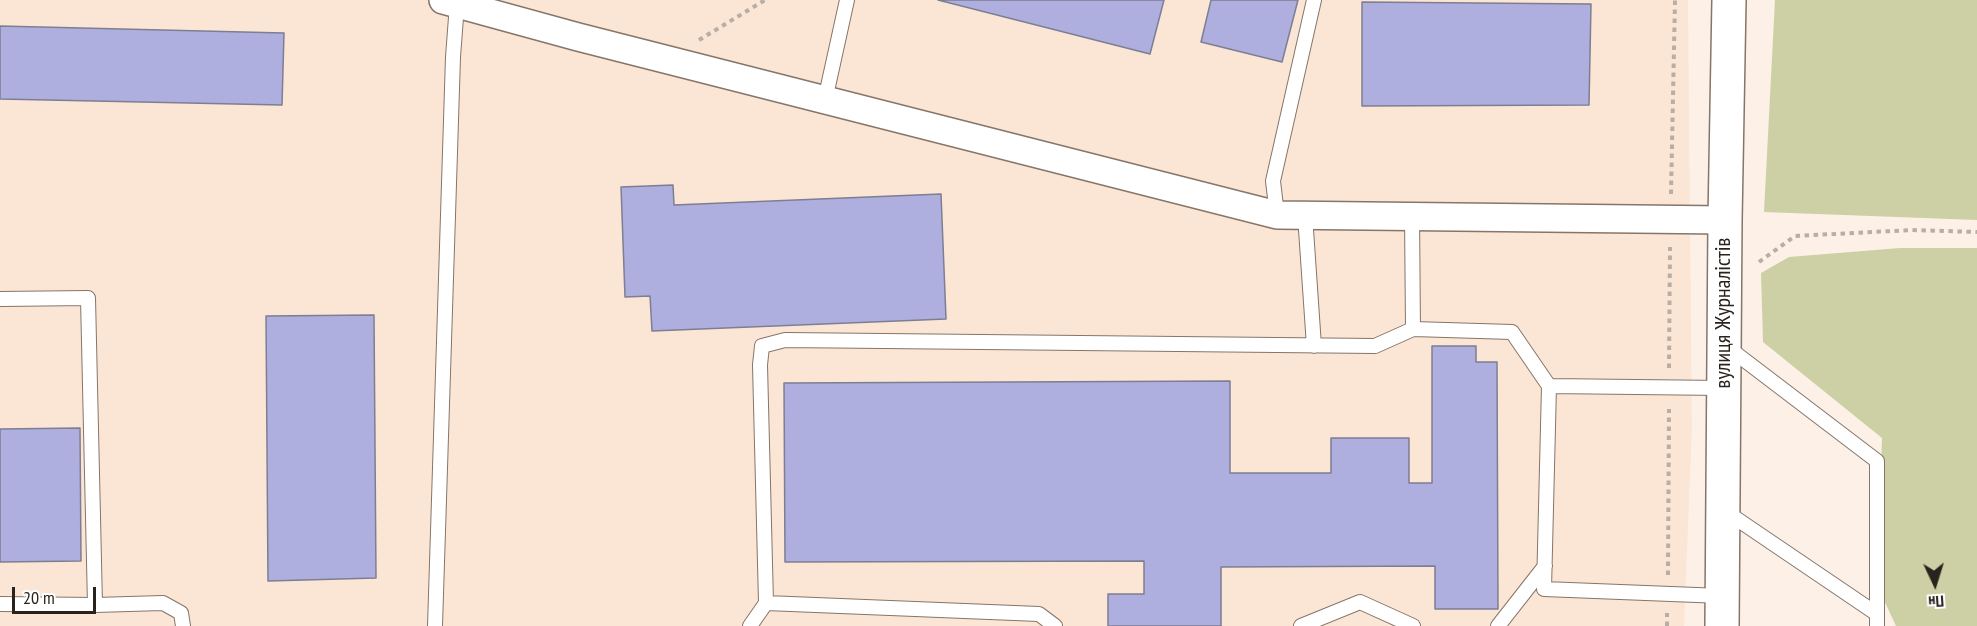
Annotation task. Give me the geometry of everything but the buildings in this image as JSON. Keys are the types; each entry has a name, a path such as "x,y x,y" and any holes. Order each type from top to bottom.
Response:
{"street":[{"name":"вулиця Журналістів","path":"1722,611 1729,0"},
{"path":"450,2 1277,215 1725,220"}],"lane":[{"path":"825,100 847,0"},
{"path":"1277,215 1273,180 1314,0"},
{"path":"435,626 453,57 450,2"},
{"path":"1305,215 1314,346"},
{"path":"1412,215 1413,329"},
{"path":"0,299 88,298 95,605"},
{"path":"750,626 766,603 760,365 762,346 786,340 1375,346 1413,329 1512,332 1549,386 1544,589 1668,594 1722,611"},
{"path":"1724,344 1877,461 1877,620"},
{"path":"1549,386 1723,388"},
{"path":"1723,510 1877,620"},
{"path":"1498,626 1545,566"},
{"path":"1301,626 1360,602 1413,626"},
{"path":"0,604 163,603 181,613 183,626"},
{"path":"766,603 1039,614 1055,626"}],"path":[{"path":"667,59 765,0"},
{"path":"1667,626 1670,219 1675,0"},
{"path":"1759,262 1795,236 1912,230 1977,232"}],"shaded area":[{"path":"0,0 1688,0 1692,427 1684,626 0,626"}],"green space":[{"path":"1775,0 1977,0 1977,220 1764,212"},
{"path":"1900,248 1977,248 1977,626 1896,626 1877,585 1882,438 1763,342 1761,273 1789,257"}]}
